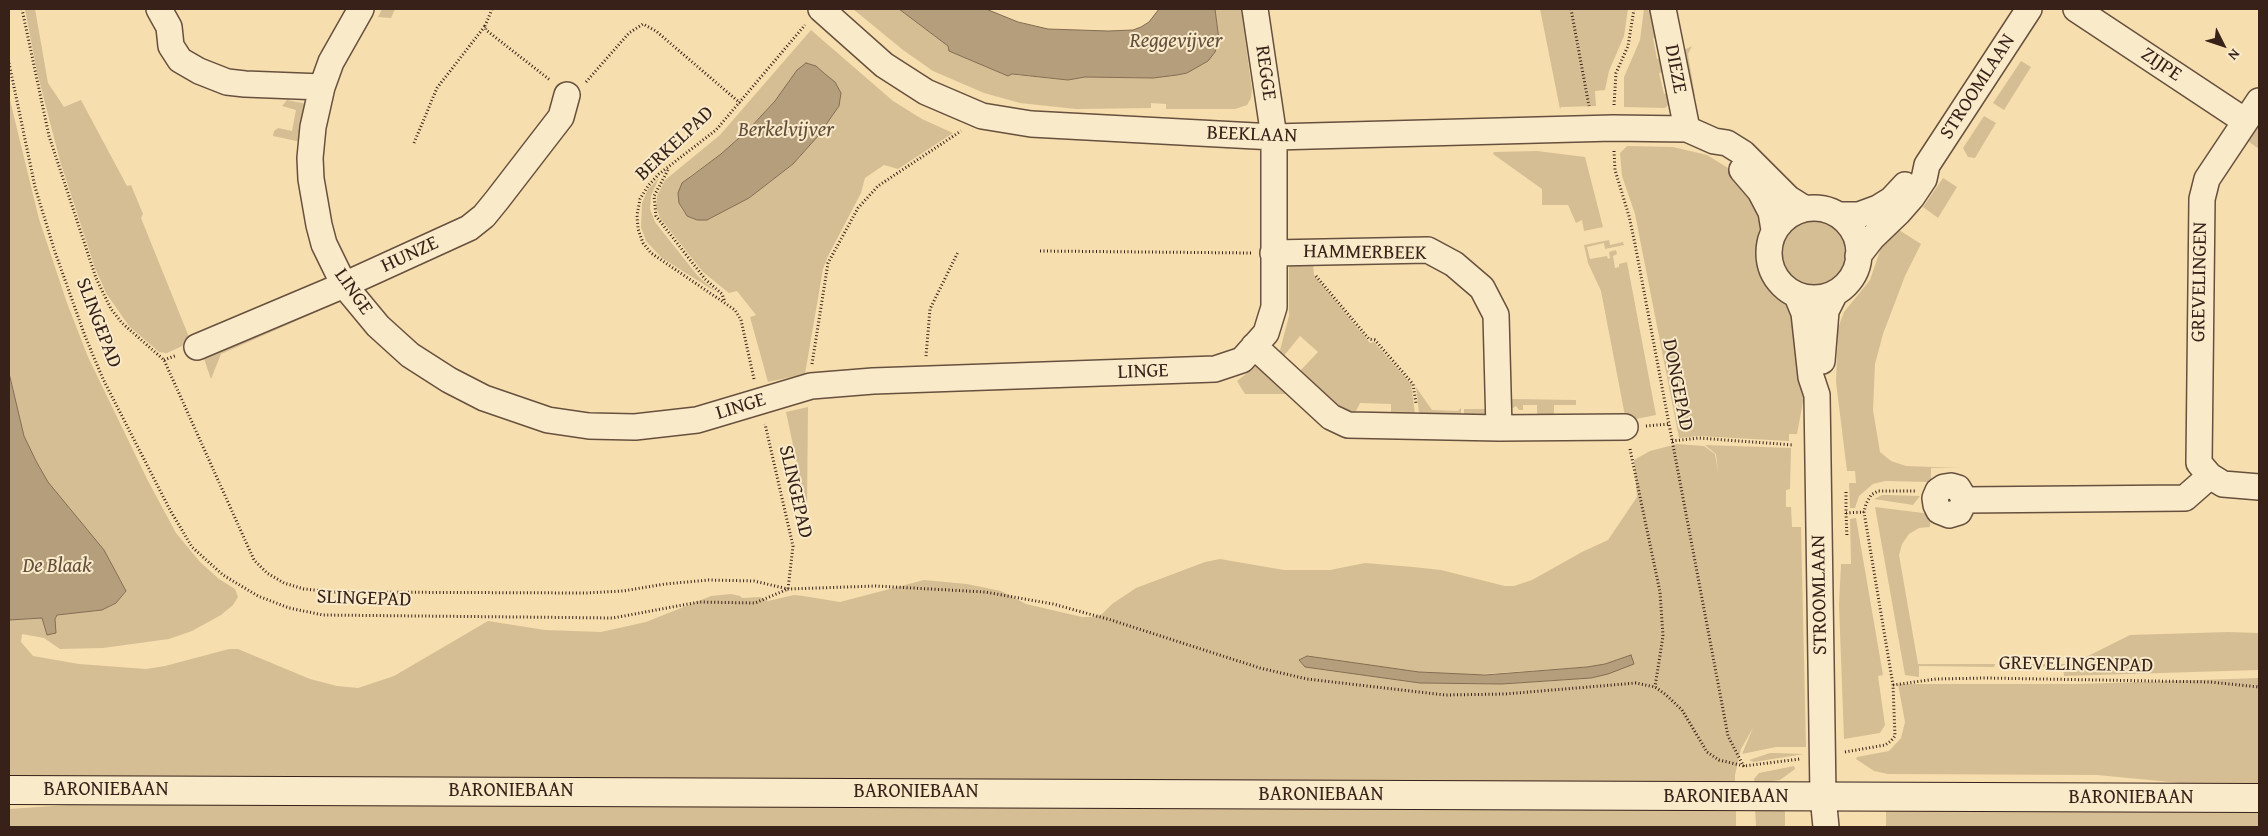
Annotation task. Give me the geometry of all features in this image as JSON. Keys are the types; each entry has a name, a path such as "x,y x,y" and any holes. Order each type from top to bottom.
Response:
{"main road":[{"name":"BARONIEBAAN","path":"10,789 916,792 1737,798 1823,796 2259,798"}],"street":[{"path":"159,9 169,27 171,46 175,53 180,60 200,71 227,82 322,87"},
{"name":"LINGE","path":"361,9 331,62 322,87 313,127 310,158 314,205 324,244 344,285 378,326 410,355 462,387 525,414 548,420 589,426 635,428 697,420 811,386 873,381 1215,369 1242,360 1266,333 1274,307 1274,137"},
{"name":"REGGE","path":"1255,9 1274,137"},
{"name":"DIEZE","path":"1662,9 1687,129"},
{"name":"STROOMLAAN","path":"1858,256 1912,197 1924,179 1927,164 2029,9"},
{"name":"ZIJPE","path":"2076,9 2245,121"},
{"name":"BEEKLAAN","path":"814,15 884,65 926,92 982,116 1030,124 1274,137 1603,128 1687,129 1714,141 1727,143 1743,153 1788,198 1804,208"},
{"name":"HUNZE","path":"197,347 344,285 469,228 484,216 561,117 567,95"},
{"name":"GREVELINGEN","path":"2210,476 2199,463 2202,198 2207,180 2259,101"},
{"name":"BEEKLAAN","path":"1714,141 1722,154 1741,168 1760,191 1771,212 1774,230"},
{"name":"STROOMLAAN","path":"1840,215 1859,215 1878,208 1897,194 1916,170 1927,164"},
{"path":"1804,208 1822,208 1840,215 1852,228 1859,246 1858,265 1849,281 1835,293 1817,298 1797,296 1781,285 1770,268 1768,249 1774,230 1787,216 1804,208"},
{"name":"HAMMERBEEK","path":"1273,253 1428,250 1454,264 1482,288 1496,315 1499,428"},
{"name":"STROOMLAAN","path":"1823,796 1817,395 1822,376 1826,311 1835,293"},
{"name":"STROOMLAAN","path":"1797,296 1804,313 1811,377 1817,395"},
{"path":"1254,346 1331,417 1348,425 1499,428 1625,427"},
{"path":"1938,491 1935,498 1936,505 1944,514 1955,515 1959,512 1965,500 2185,498 2210,476 2222,484 2259,487"},
{"path":"1823,796 1826,827"}],"path":[{"path":"22,9 49,136 96,278 111,309 122,323 164,360 254,560 267,573 284,583 334,592 586,593 623,591 709,580 754,581 788,589 876,586 985,592 1053,604 1111,620 1260,668 1306,679 1445,696 1578,689 1620,683 1636,683 1655,687 1682,710 1707,752 1720,760 1744,766 1885,745 1895,736 1892,685 1864,512 1871,495 1878,491 1938,491"},
{"path":"414,143 437,88 485,26 492,9"},
{"path":"1571,9 1603,128"},
{"name":"DONGEPAD","path":"1634,9 1628,46 1616,73 1603,128 1629,216 1728,736 1744,766"},
{"name":"BERKELPAD","path":"759,401 741,320 735,310 659,260 644,243 638,229 636,214 640,199 648,186 716,130 814,15"},
{"path":"485,26 486,30 548,77 567,95 586,82 629,33 642,24 656,31 740,103"},
{"name":"SLINGEPAD","path":"9,64 36,187 54,249 99,370 170,510 192,547 223,575 266,599 290,608 323,615 613,618 699,602 755,603 788,589 793,546 759,401"},
{"path":"811,386 810,373 828,263 858,208 878,186 982,116"},
{"path":"669,168 654,196 656,216 705,279 722,294 725,302"},
{"path":"1040,251 1273,253"},
{"path":"924,379 930,309 958,252"},
{"path":"1314,252 1316,275 1369,339 1375,340 1414,384 1418,426"},
{"path":"1625,427 1660,592 1663,636 1655,687"},
{"path":"1672,441 1698,438 1793,444 1794,454"},
{"path":"1846,492 1847,537"},
{"path":"1846,513 1864,512"},
{"name":"GREVELINGENPAD","path":"1892,685 1936,679 1986,678 2210,682 2259,687"}],"shaded area":[{"path":"25,9 35,9 48,83 64,107 81,100 127,186 131,185 143,214 141,218 191,342 167,353 159,352 129,326 106,293 95,268 60,161 37,72"},
{"path":"382,9 395,9 391,18 378,17"},
{"path":"853,9 899,9 948,46 950,51 1004,74 1068,80 1085,77 1153,78 1187,73 1215,52 1219,40 1215,9 1241,9 1252,90 1251,98 1247,105 1235,109 1166,109 1166,104 1151,103 1151,108 1076,109 1020,103 984,93 933,71 903,50"},
{"path":"1540,9 1628,9 1624,36 1609,71 1605,90 1595,91 1596,106 1561,107 1560,109"},
{"path":"1644,9 1656,9 1662,37 1653,38 1657,59 1666,57 1668,71 1659,73 1664,94 1672,92 1674,99 1665,108 1624,107 1624,77 1640,40"},
{"path":"811,30 893,101 922,119 953,133 898,169 884,165 865,178 861,193 823,269 805,374 768,382 750,317 756,315 737,291 729,293 703,272 660,218 656,207 657,196 665,180 720,135","holes":["797,70 839,106 818,136 793,164 749,198 707,220 697,220 687,216 681,208 678,198 690,176 721,154 749,129 775,101"]},
{"path":"1692,46 1688,54 1695,96 1688,98 1684,50"},
{"path":"2021,61 2031,67 2004,110 1993,103"},
{"path":"9,96 39,219 67,303 88,357 147,479 176,533 200,562 219,579 235,589 238,597 233,605 221,615 192,631 169,639 103,648 60,649 44,638 22,634 21,642 33,656 79,664 146,669 165,666 229,649 238,649 310,679 337,686 358,688 394,676 488,621 545,630 601,632 646,622 711,596 731,594 742,598 760,597 768,601 794,595 840,602 924,580 967,584 1001,591 1026,604 1082,617 1092,617 1102,614 1112,604 1136,588 1205,562 1220,559 1284,570 1330,570 1365,563 1413,567 1441,570 1505,586 1514,586 1532,580 1608,540 1637,497 1634,460 1650,451 1677,444 1704,446 1715,454 1718,472 1716,454 1705,445 1791,448 1790,489 1786,490 1786,507 1791,507 1792,527 1801,527 1806,747 1776,747 1742,754 1753,728 1741,749 1735,775 1735,785 9,776 9,620 42,618 47,634 55,633 55,618 57,615 102,610 116,603 126,591 104,550 48,482 36,461 24,436 9,373","holes":["1631,655 1608,674 1591,678 1503,684 1420,683 1305,667 1299,660 1307,656 1419,672 1469,675 1587,667 1605,664"]},
{"path":"287,100 307,104 301,142 273,136 274,131 278,128 292,131 296,110 282,106"},
{"path":"1984,116 1996,123 1975,158 1968,157 1963,148"},
{"path":"2259,124 2259,149 2248,141"},
{"path":"1627,146 1673,147 1707,155 1733,171 1754,194 1761,223 1756,247 1757,264 1768,287 1791,310 1805,391 1797,434 1789,434 1789,441 1698,436 1679,438 1635,214 1622,176 1620,153"},
{"path":"1537,151 1585,157 1603,227 1584,231 1582,220 1576,223 1568,205 1542,205 1542,189 1493,154 1494,152"},
{"path":"659,178 651,196 650,209 655,222 697,275 716,292 662,258 646,241 641,227 642,203 648,189"},
{"path":"1943,178 1957,187 1938,218 1923,207"},
{"path":"1806,219 1820,219 1832,224 1841,233 1846,245 1844,265 1837,276 1820,285 1806,285 1794,280 1785,271 1780,259 1780,245 1785,233 1794,224"},
{"path":"1899,230 1921,244 1905,276 1883,334 1875,364 1873,410 1880,452 1891,461 1906,466 1959,468 1931,468 1931,482 1885,481 1873,484 1859,496 1855,508 1850,508 1849,483 1856,483 1855,471 1847,471 1836,382 1838,328 1844,312 1870,280 1882,245"},
{"path":"1609,240 1610,245 1623,242 1624,245 1605,249 1604,243 1587,247 1590,259 1607,256 1608,259 1610,258 1609,252 1616,250 1617,254 1613,256 1615,268 1619,267 1619,264 1627,262 1656,415 1626,421 1601,291 1588,263 1584,245"},
{"path":"1289,263 1313,264 1314,275 1370,343 1374,342 1411,384 1416,421 1391,419 1391,404 1360,403 1352,419 1299,372 1318,352 1300,336 1283,357 1279,354 1289,316"},
{"path":"330,295 344,300 221,354 211,379 203,356"},
{"path":"1259,364 1296,394 1245,394 1237,381"},
{"path":"1416,387 1432,410 1458,411 1461,408 1461,422 1420,421"},
{"path":"1511,399 1576,400 1576,405 1554,405 1554,420 1537,420 1537,405 1523,405 1523,410 1519,410 1516,406 1513,408 1510,405"},
{"path":"808,407 807,511 786,412"},
{"path":"1464,409 1498,409 1498,412 1464,422"},
{"path":"1882,495 1920,496 1913,505 1874,499"},
{"path":"1875,507 1931,514 1930,527 1919,528 1909,534 1902,544 1899,555 1918,664 1995,664 1994,667 1919,666 1919,677 1905,675"},
{"path":"1856,518 1883,675 1878,676 1885,725 1880,733 1844,739 1839,605 1841,564 1851,564 1850,519"},
{"path":"2259,633 2259,670 2064,676 2063,666 2031,667 2031,664 2072,664 2130,635"},
{"path":"2259,678 2259,785 2201,785 2097,775 1888,774 1874,771 1856,759 1857,757 1889,751 1901,738 1905,722 1898,684 2078,684"},
{"path":"1770,753 1804,754 1754,762 1749,760"},
{"path":"1794,766 1795,769 1780,780 1755,784 1754,779 1759,773"},
{"path":"324,801 1736,809 1736,827 9,827 9,809 83,804"},
{"path":"1755,808 1785,808 1785,827 1756,827"},
{"path":"1886,809 2259,810 2259,827 1886,827"}],"water":[{"name":"Reggevijver","path":"899,9 986,9 1018,22 1048,29 1108,31 1133,30 1141,27 1149,22 1159,9 1215,9 1219,40 1215,52 1208,61 1187,73 1177,75 1153,78 1085,77 1068,80 1012,74 1008,76 949,51 948,46"},
{"name":"Berkelvijver","path":"806,63 816,66 835,82 841,93 839,106 818,136 793,164 749,198 707,220 697,220 687,216 679,203 678,193 682,183 721,154 749,129 775,101 797,70"},
{"name":"De Blaak","path":"9,373 24,436 36,461 48,482 104,550 126,591 116,603 102,610 57,615 55,619 56,633 47,635 42,618 9,620"},
{"path":"1631,655 1634,664 1591,678 1502,684 1420,683 1305,667 1299,660 1307,656 1419,672 1485,675 1587,667 1605,664"}]}
